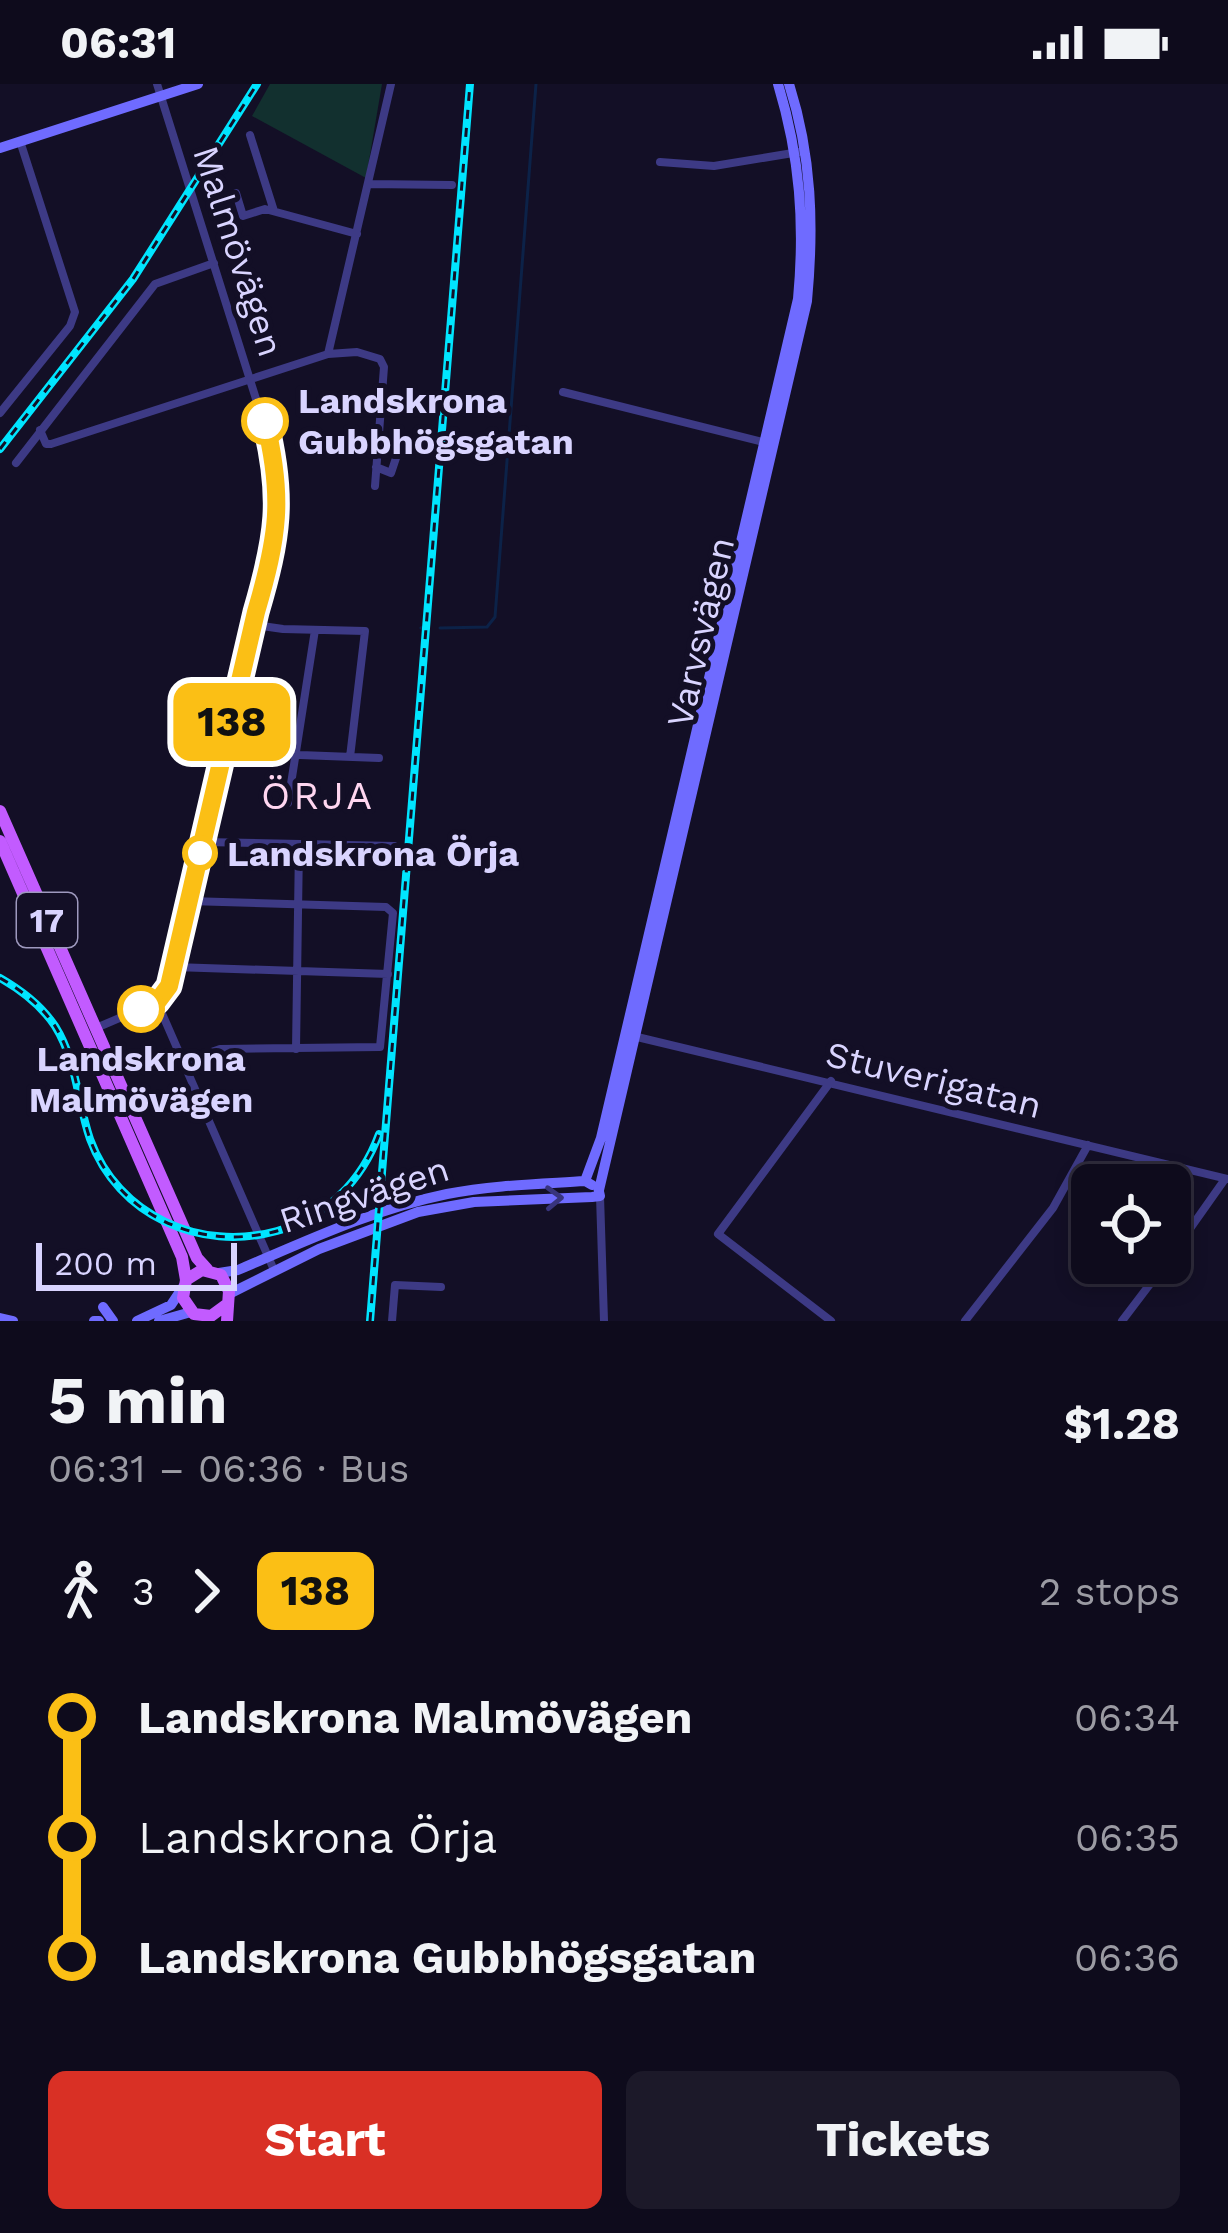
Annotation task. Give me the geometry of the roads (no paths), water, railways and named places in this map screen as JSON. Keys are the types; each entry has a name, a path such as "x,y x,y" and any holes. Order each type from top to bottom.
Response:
{"main road":[{"path":"0,148 159,90 198,84"},
{"name":"Varvsvägen","path":"778,84 801,151"},
{"name":"Varvsvägen","path":"600,1193 631,1035 807,301 812,244 789,84"},
{"name":"17","path":"0,811 182,1257 184,1301 191,1312"},
{"name":"17","path":"0,842 197,1258 227,1282 227,1321"},
{"name":"Varvsvägen","path":"586,1181 631,1035"},
{"name":"Varvsvägen","path":"600,1193 595,1180 601,1138"},
{"path":"586,1181 600,1193"},
{"name":"Ringvägen","path":"228,1300 271,1264 356,1221 472,1190 586,1181"},
{"name":"Ringvägen","path":"213,1271 271,1264 418,1212 474,1202 600,1193"},
{"path":"137,1321 159,1316 197,1271 213,1271"},
{"path":"128,1321 191,1312 210,1319 228,1300"},
{"path":"103,1307 112,1321"},
{"path":"0,1318 13,1321"}],"street":[{"path":"328,355 392,84"},
{"name":"Malmövägen","path":"157,1002 166,992 174,967 271,567 277,489 273,453 252,378 159,90"},
{"path":"250,135 274,212"},
{"path":"0,413 70,326 75,312 20,141"},
{"path":"660,161 714,166 801,151"},
{"path":"369,184 452,185"},
{"path":"236,194 243,216 265,209 357,234"},
{"path":"16,463 155,284 214,263"},
{"path":"40,430 46,444 51,444 328,355 365,353 380,359 384,368 374,477 391,473 397,455"},
{"path":"563,392 770,444"},
{"path":"255,625 364,631 367,635 350,757"},
{"path":"288,803 315,629"},
{"path":"224,752 380,758"},
{"path":"203,842 394,846"},
{"path":"296,1048 298,845"},
{"path":"183,1062 220,1049 380,1047 391,908 189,902"},
{"path":"174,967 388,974"},
{"path":"88,1030 157,1002 271,1264"},
{"name":"Stuverigatan","path":"631,1035 1226,1179"},
{"path":"831,1081 718,1234 831,1321"},
{"path":"965,1321 1053,1208 1088,1145"},
{"path":"1191,1228 1226,1179"},
{"name":"Varvsvägen","path":"600,1193 604,1321"},
{"path":"1122,1321 1150,1284"},
{"path":"392,1321 395,1286 441,1287"}],"waterway":[{"path":"440,628 487,627 495,617 536,84"}],"railway":[{"path":"0,449 133,279 257,84"},
{"path":"370,1321 470,84"},
{"path":"0,978 30,999 55,1026 103,1166 120,1189 165,1222 219,1236 248,1236 294,1225 340,1195 363,1167 379,1134"}],"place":[{"name":"Landskrona Gubbhögsgatan","path":"265,421"},
{"name":"Landskrona Örja","path":"200,853"},
{"name":"Landskrona Malmövägen","path":"141,1009"}],"district":[{"name":"ÖRJA","path":"318,795"}]}
